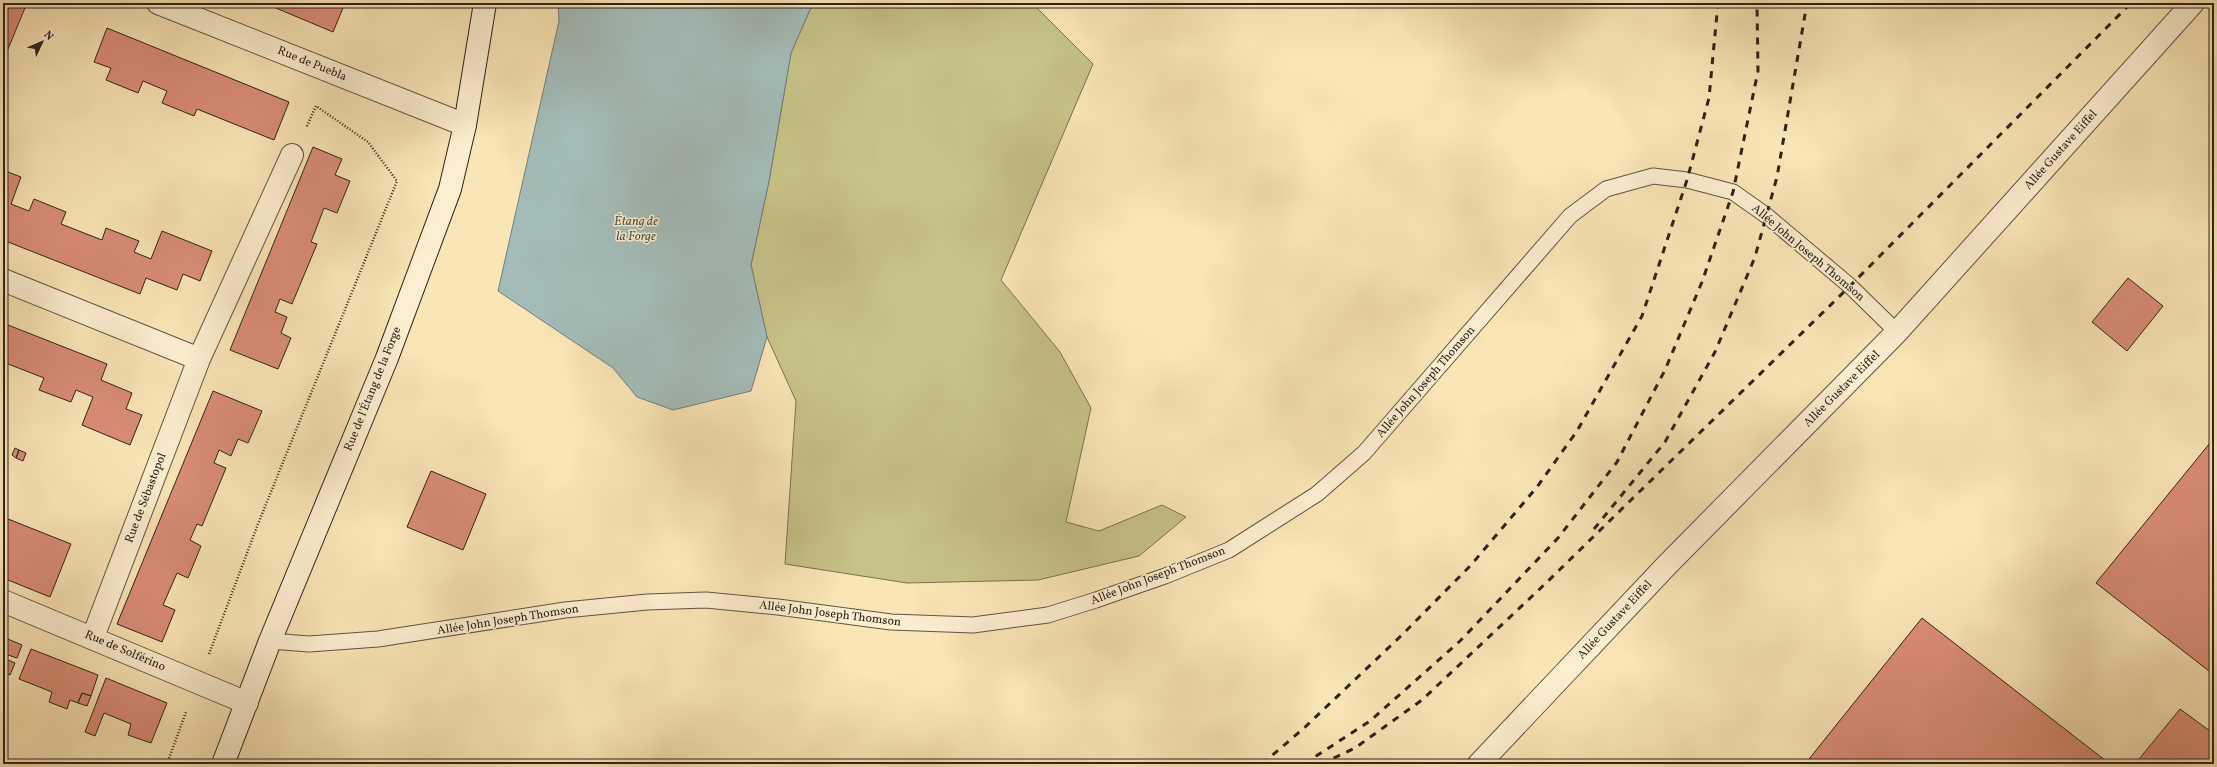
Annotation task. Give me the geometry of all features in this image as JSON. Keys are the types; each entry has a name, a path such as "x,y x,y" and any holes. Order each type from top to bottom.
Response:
{"street":[{"name":"Rue de Puebla","path":"158,3 465,125"},
{"name":"Rue de l'Étang de la Forge","path":"223,764 270,641 387,358 450,190 465,125 485,3"},
{"name":"Allée Gustave Eiffel","path":"1480,764 1667,565 1897,332 2193,3"},
{"name":"Rue de Sébastopol","path":"93,637 200,359 292,155"},
{"path":"3,280 200,359"},
{"name":"Rue de Solférino","path":"3,601 93,637 247,703"}],"lane":[{"name":"Allée John Joseph Thomson","path":"270,641 309,644 378,639 565,610 647,602 706,600 778,607 891,622 973,625 1048,615 1096,600 1165,576 1229,550 1317,494 1364,453 1570,216 1606,189 1653,176 1687,180 1733,192 1773,221 1850,286 1897,332"}],"path":[{"path":"208,656 258,524 397,181 368,142 316,106"},
{"path":"167,764 187,710"}],"shaded area":[{"path":"813,3 1032,3 1093,64 1001,280 1060,352 1091,408 1066,522 1099,531 1162,505 1186,517 1139,556 1038,580 907,583 785,564 796,401 767,337 751,265 769,181 791,53"}],"water":[{"name":"Étang de la Forge","path":"558,3 813,3 791,53 769,181 751,265 767,337 751,391 673,410 637,397 613,368 498,291 559,21"}],"building":[{"path":"3,3 27,3 8,49 3,47"},
{"path":"264,3 345,3 333,32"},
{"path":"107,28 289,102 274,140 197,109 194,116 162,103 167,91 143,81 138,93 106,80 111,68 94,62"},
{"path":"3,47 8,49 4,59 3,59"},
{"path":"313,147 342,159 335,175 350,181 337,213 324,208 311,242 317,244 292,304 280,299 275,312 287,317 281,333 291,338 278,369 230,350"},
{"path":"3,170 21,177 11,204 29,211 34,199 66,212 61,224 102,240 106,228 139,241 134,252 151,259 162,231 212,251 200,281 183,274 177,290 146,278 140,294 3,240"},
{"path":"2128,278 2163,306 2127,351 2092,322"},
{"path":"3,323 107,364 101,380 132,393 126,409 142,415 130,445 82,425 93,397 76,390 71,402 39,390 44,378 3,362"},
{"path":"213,391 262,411 248,443 238,439 231,456 219,450 214,463 226,468 202,526 197,524 190,540 201,546 188,578 177,573 163,605 175,610 162,642 117,624"},
{"path":"2214,438 2214,675 2096,583"},
{"path":"15,448 19,450 16,458 12,455"},
{"path":"19,450 26,453 23,461 16,458"},
{"path":"431,471 486,494 463,550 407,527"},
{"path":"3,517 71,544 50,597 3,578"},
{"path":"1922,618 1927,622 2110,764 1805,764"},
{"path":"3,637 22,645 17,658 8,655 6,659 15,663 10,675 3,672"},
{"path":"31,649 98,675 91,696 82,693 78,703 70,700 67,709 49,702 52,692 19,679"},
{"path":"106,678 167,703 151,743 128,735 131,724 104,713 95,736 85,732"},
{"path":"82,693 91,696 87,706 78,703"},
{"path":"2180,709 2214,734 2214,764 2135,764"}],"railway":[{"path":"1262,764 1303,729 1403,634 1471,565 1537,487 1577,431 1642,316 1687,180 1709,98 1718,3"},
{"path":"1304,764 1370,721 1460,641 1558,538 1617,462 1665,370 1702,282 1733,192 1758,71 1757,3"},
{"path":"1594,529 1665,442 1715,352 1755,257 1777,177 1807,3"},
{"path":"1321,764 1355,748 1422,700 1545,584 1850,286 2131,3"}]}
